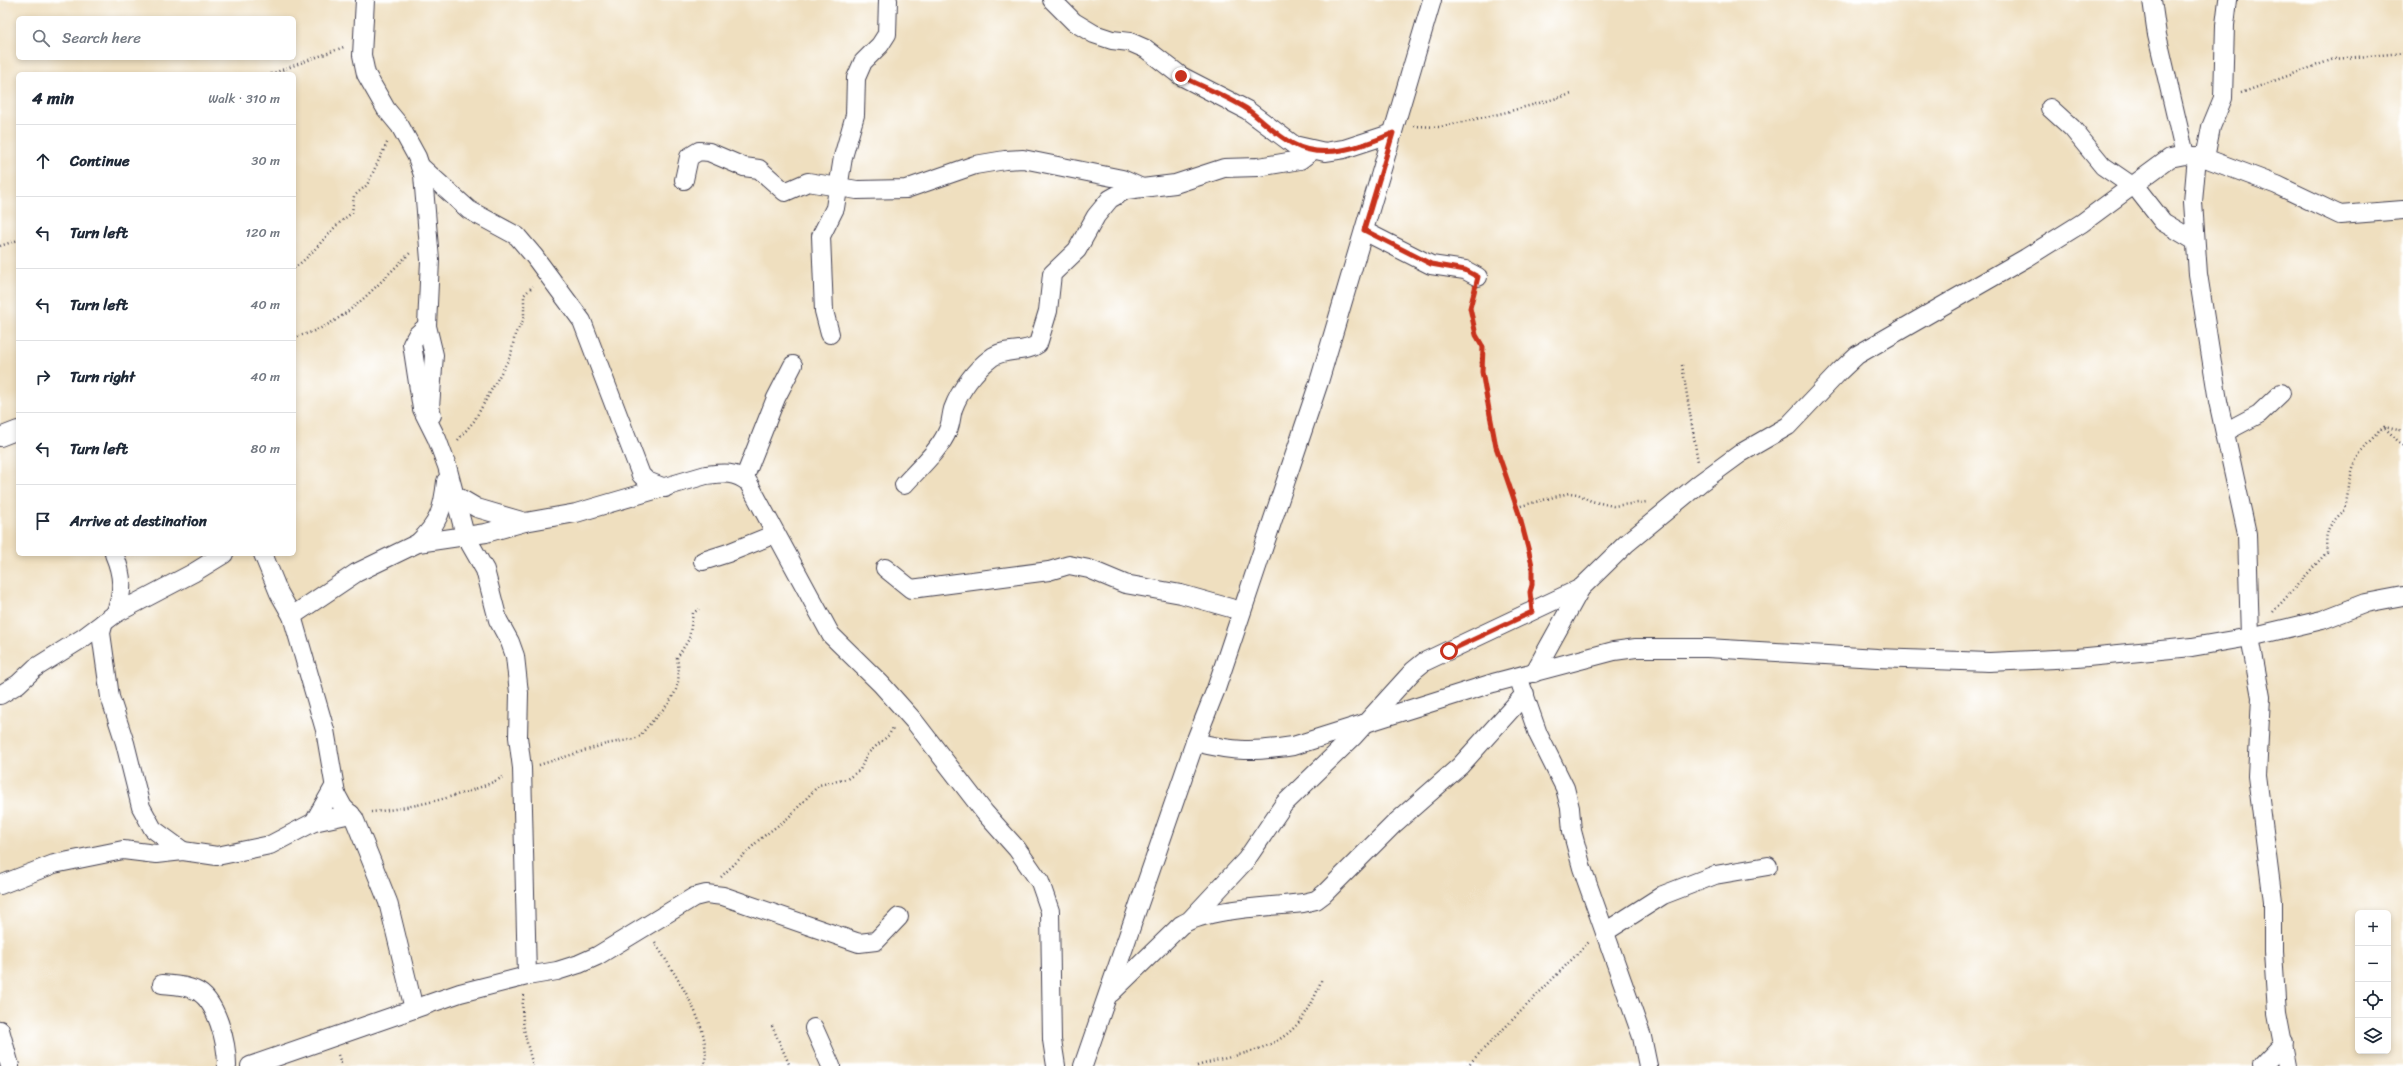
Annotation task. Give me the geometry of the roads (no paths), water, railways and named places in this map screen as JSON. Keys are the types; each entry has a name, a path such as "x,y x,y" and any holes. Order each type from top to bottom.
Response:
{"street":[{"path":"365,0 362,54 366,74 397,123 420,166 425,190 430,260 427,326 434,355 430,407 437,439 447,466 453,494 465,535 484,570 498,620 510,642 515,656 519,692 518,737 522,768 529,976"},
{"path":"830,334 824,311 822,230 832,217 843,157 855,115 856,78 863,62 880,45 887,34 888,0"},
{"path":"1052,0 1074,22 1094,34 1112,40 1130,42 1146,49 1181,76 1229,99 1294,145 1312,151 1325,152 1344,150 1394,129"},
{"path":"1083,1066 1195,742 1216,689 1240,611 1319,382 1432,0"},
{"path":"2152,0 2157,35 2196,156 2193,202 2195,241 2211,364 2247,534 2250,638 2261,697 2257,776 2273,902 2273,952 2277,1013 2284,1043 2287,1066"},
{"path":"2196,156 2224,98 2225,24 2228,0"},
{"path":"2050,108 2072,128 2103,166 2121,177 2132,188 2138,190 2163,222 2195,241"},
{"path":"684,180 689,157 699,151 709,152 744,167 759,169 785,192 808,182 857,190 906,189 975,165 1005,160 1023,159 1122,180 1142,188"},
{"path":"904,485 942,441 948,430 953,409 962,391 978,370 997,354 1005,351 1033,347 1038,344 1048,311 1052,274 1077,250 1096,216 1110,199 1126,190 1175,184 1224,168 1258,167 1300,160 1312,151"},
{"path":"1534,673 1581,588 1626,544 1700,482 1741,453 1788,426 1839,372 1858,355 2032,254 2082,223 2132,188 2170,158 2196,156 2277,185 2333,213 2351,215 2403,210"},
{"path":"420,166 469,210 517,236 547,274 582,321 641,475 647,481 665,488"},
{"path":"1364,230 1431,264 1465,270 1478,277"},
{"path":"744,479 776,398 793,365"},
{"path":"2225,432 2259,414 2281,393"},
{"path":"0,437 16,431"},
{"path":"418,543 432,530 440,516 444,501 447,466"},
{"path":"292,616 356,573 418,543 486,533 525,522 576,512 665,488 706,475 727,473 739,474 744,479 831,635 898,704 985,813 1017,849 1040,882 1046,896 1050,912 1052,1033 1056,1066"},
{"path":"453,494 477,508 525,522"},
{"path":"702,561 728,553 775,534"},
{"path":"115,556 119,564 123,587 122,598 101,632 110,697 125,743 141,807 153,829 183,851"},
{"path":"0,695 18,684 35,668 83,638 141,598 193,573 221,556"},
{"path":"264,556 279,593 292,616 324,730 334,787 343,807 351,814 388,902 414,1009"},
{"path":"885,568 911,589 1049,571 1069,565 1089,569 1125,584 1181,594 1240,611"},
{"path":"1107,997 1181,925 1191,919 1246,860 1284,804 1365,723 1413,671 1424,662 1581,588"},
{"path":"1195,742 1229,750 1261,751 1293,746 1516,676 1534,673 1606,653 1636,648 1707,648 1877,658 1989,662 2122,655 2250,638 2322,620 2366,602 2403,596"},
{"path":"1516,676 1525,694 1538,734 1565,788 1576,847 1642,1037 1648,1066"},
{"path":"1191,919 1316,900 1337,883 1394,824 1460,766 1525,694"},
{"path":"314,822 334,787"},
{"path":"0,885 54,864 124,850 156,854 183,851 217,856 270,845 314,822 351,814"},
{"path":"1604,930 1663,895 1715,875 1768,866"},
{"path":"250,1066 460,993 529,976 557,972 579,964 694,897 706,894 723,896 858,943 876,941 899,917"},
{"path":"162,984 182,985 197,990 211,1003 227,1048 227,1066"},
{"path":"814,1028 831,1066"},
{"path":"0,1030 10,1066"},
{"path":"2262,1066 2284,1043"}]}
